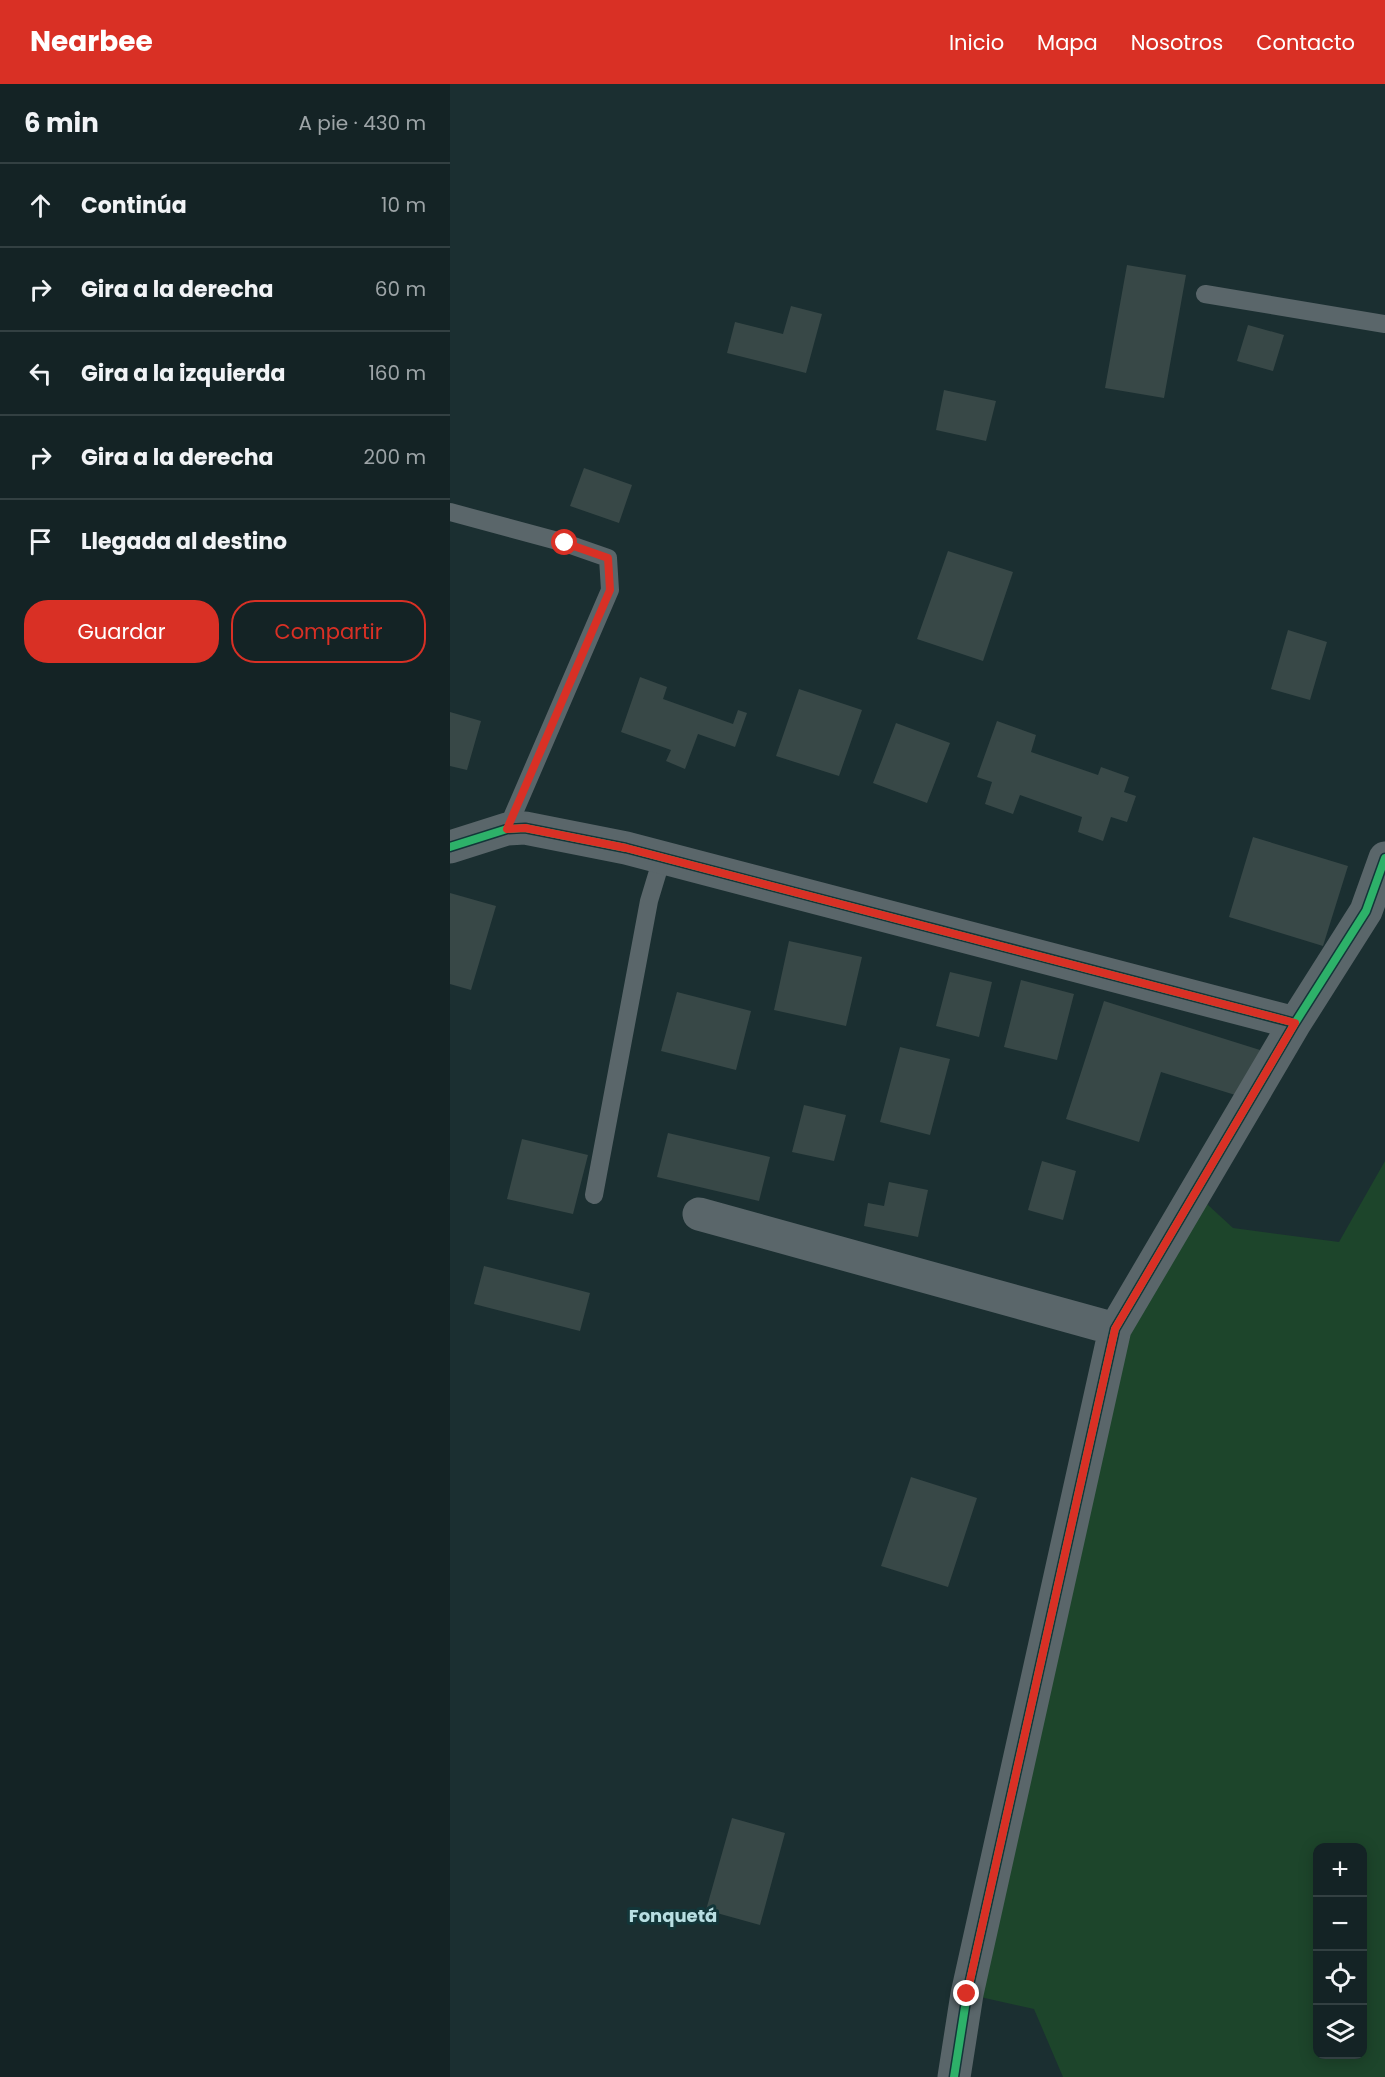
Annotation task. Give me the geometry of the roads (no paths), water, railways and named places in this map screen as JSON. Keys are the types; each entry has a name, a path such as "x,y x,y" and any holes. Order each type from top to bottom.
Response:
{"street":[{"path":"450,847 507,829 525,828 626,848 1295,1023"},
{"path":"954,2077 967,1994 1115,1329 1295,1023 1366,911 1385,858"},
{"path":"699,1214 1115,1329"}],"lane":[{"path":"1204,294 1385,324"},
{"path":"450,512 565,543 608,558 610,590 507,829"},
{"path":"594,1195 648,901 662,858"}],"district":[{"name":"Fonquetá","path":"673,1915"}]}
